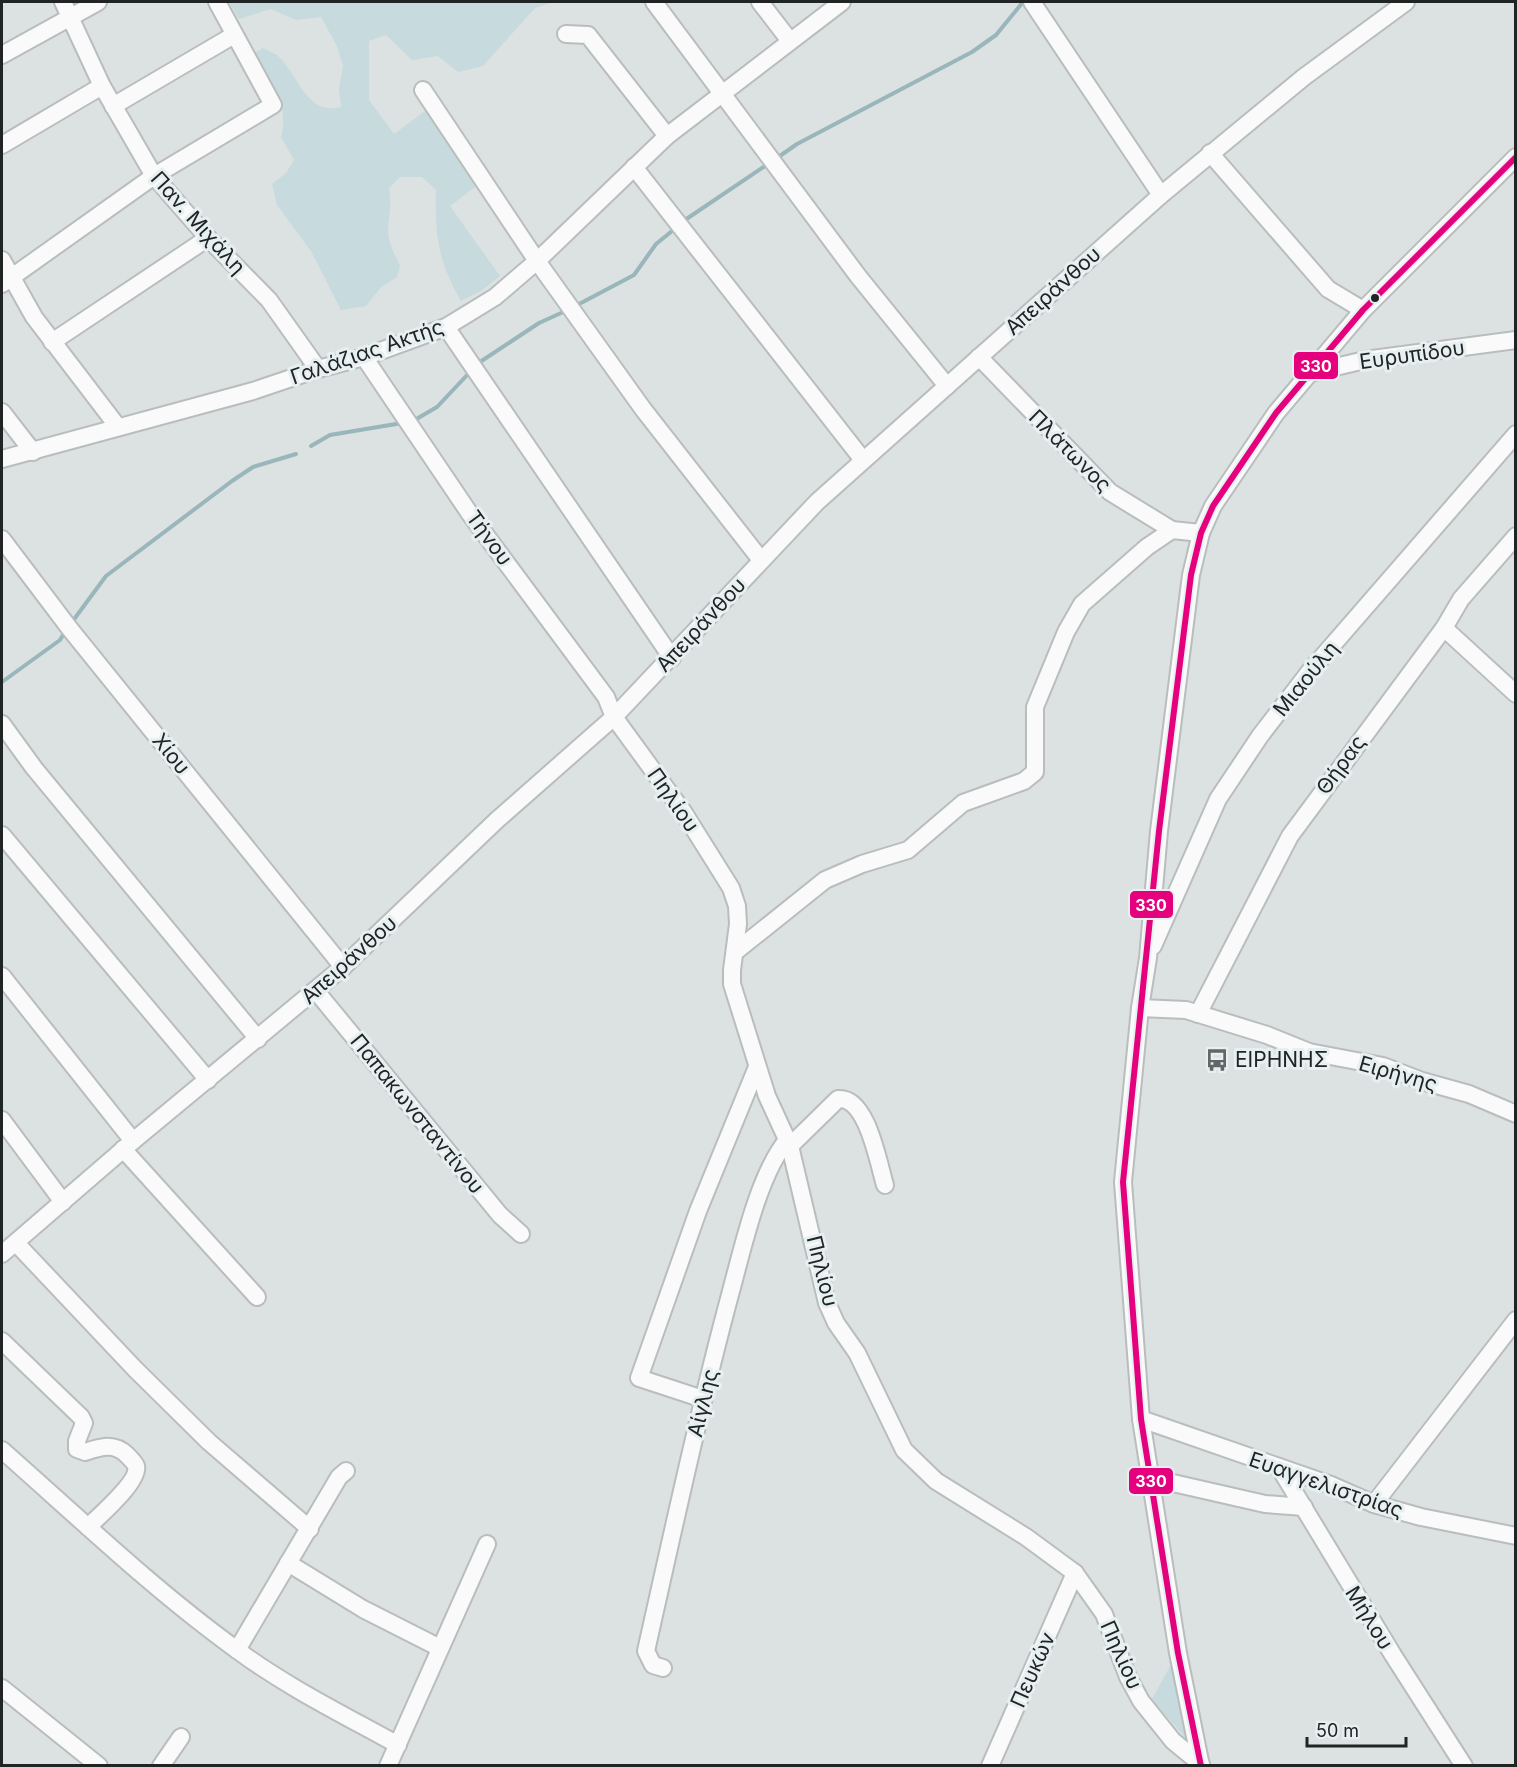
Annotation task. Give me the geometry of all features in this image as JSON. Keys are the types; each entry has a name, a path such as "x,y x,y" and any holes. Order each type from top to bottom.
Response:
{"street":[{"path":"2,55 66,9 98,2"},
{"path":"6,280 154,176 273,105 217,2"},
{"path":"654,2 723,91 858,276 947,386"},
{"path":"760,2 790,41"},
{"name":"Γαλάζιας Ακτής","path":"2,459 253,391 318,369 364,357 446,327 495,297 537,261 667,136 842,2"},
{"path":"1032,2 1161,195"},
{"name":"Απειράνθου","path":"2,1254 128,1145 343,967 497,820 614,717 817,502 863,460 1210,153 1304,77 1406,2"},
{"name":"Παν. Μιχάλη","path":"66,9 102,86 154,176 208,238 268,300 318,369"},
{"path":"566,34 588,35 667,136"},
{"path":"113,106 234,35"},
{"path":"2,146 102,86"},
{"path":"423,90 537,261 643,409 761,560"},
{"path":"1210,153 1328,289 1363,310"},
{"path":"1201,1765 1178,1653 1141,1419 1123,1182 1140,1008 1148,958 1159,831 1186,611 1201,533 1229,479 1276,413 1363,310 1515,157"},
{"path":"634,167 863,460"},
{"path":"52,342 208,238"},
{"path":"2,260 6,280 118,427"},
{"path":"446,327 672,658"},
{"name":"Ευρυπίδου","path":"1310,373 1365,360 1515,340"},
{"name":"Τήνου","path":"364,357 470,514 606,697 614,717"},
{"name":"Πλάτωνος","path":"979,357 1110,492 1172,530"},
{"path":"2,412 33,452"},
{"name":"Μιαούλη","path":"1148,958 1218,799 1260,736 1310,671 1515,434"},
{"path":"735,952 825,880 862,864 908,850 963,802 1024,781 1035,772 1035,707 1062,642 1082,604 1147,547 1172,530 1201,533"},
{"name":"Θήρας","path":"1198,1014 1232,944 1290,836 1444,628 1461,599 1515,536"},
{"name":"Χίου","path":"2,539 77,638 343,967"},
{"path":"1444,628 1515,694"},
{"name":"Πηλίου","path":"614,717 684,813 731,888 738,915 732,984 767,1096 789,1142 827,1303 836,1323 857,1353 904,1450 936,1481 1026,1537 1075,1574 1104,1614 1128,1677 1141,1701 1173,1741 1201,1765"},
{"path":"2,724 34,768 258,1039"},
{"path":"2,835 208,1080"},
{"path":"2,976 7,995 128,1145 257,1297"},
{"name":"Παπακωνσταντίνου","path":"316,991 500,1215 521,1233"},
{"name":"Ειρήνης","path":"1140,1008 1186,1010 1268,1035 1309,1052 1383,1066 1422,1081 1478,1097 1515,1114"},
{"path":"703,1399 639,1378 698,1211 757,1067"},
{"name":"Αίγλης","path":"663,1668 653,1665 646,1651 703,1399 752,1219 772,1164 789,1142 838,1099 846,1098 854,1103 867,1125 885,1185"},
{"path":"2,1120 63,1202"},
{"path":"16,1243 135,1369 209,1442 310,1529"},
{"path":"1374,1504 1515,1320"},
{"path":"2,1341 81,1416 84,1423 77,1441 78,1449 85,1452 105,1446 115,1446 126,1453 136,1466 136,1474 131,1484 88,1527"},
{"name":"Ευαγγελιστρίας","path":"1141,1419 1279,1467 1374,1504 1421,1517 1515,1536"},
{"path":"2,1450 88,1527 237,1650 281,1680 398,1745"},
{"name":"Μήλου","path":"1279,1467 1392,1655 1464,1766"},
{"path":"237,1650 339,1477 346,1471"},
{"path":"1151,1478 1265,1504 1304,1507"},
{"path":"388,1766 487,1544"},
{"path":"288,1563 363,1610 440,1648"},
{"name":"Πευκών","path":"990,1766 1075,1574"},
{"path":"2,1688 99,1766"},
{"path":"161,1766 181,1737"}],"shaded area":[{"path":"229,2 553,2 535,8 483,66 458,72 438,56 412,60 386,35 369,41 369,100 394,134 429,108 479,184 450,206 500,276 481,291 461,301 447,273 439,248 436,190 422,177 400,177 389,188 388,235 400,266 397,277 381,287 366,306 341,310 311,251 277,205 272,184 286,173 294,160 281,137 283,114 281,103 255,53 263,48 277,56 305,93 320,106 341,107 339,89 343,66 337,46 321,17 296,20 271,9 239,19"},
{"path":"1172,1663 1189,1742 1152,1699"}],"waterway":[{"path":"777,158 797,144 972,52 996,35 1023,2"},
{"path":"682,222 768,164"},
{"path":"581,303 634,275 656,244 677,227"},
{"path":"477,364 539,323 561,313"},
{"path":"413,421 437,407 470,372"},
{"path":"311,446 330,435 402,423"},
{"path":"72,622 106,576 232,481 253,467 296,454"},
{"path":"2,682 60,640 66,630"}],"transit line":[{"name":"330","path":"1201,1766 1178,1653 1141,1419 1123,1182 1159,831 1191,575 1201,533 1213,506 1276,413 1363,310 1516,157"}],"place":[{"name":"ΕΙΡΗΝΗΣ","path":"1217,1060"}]}
